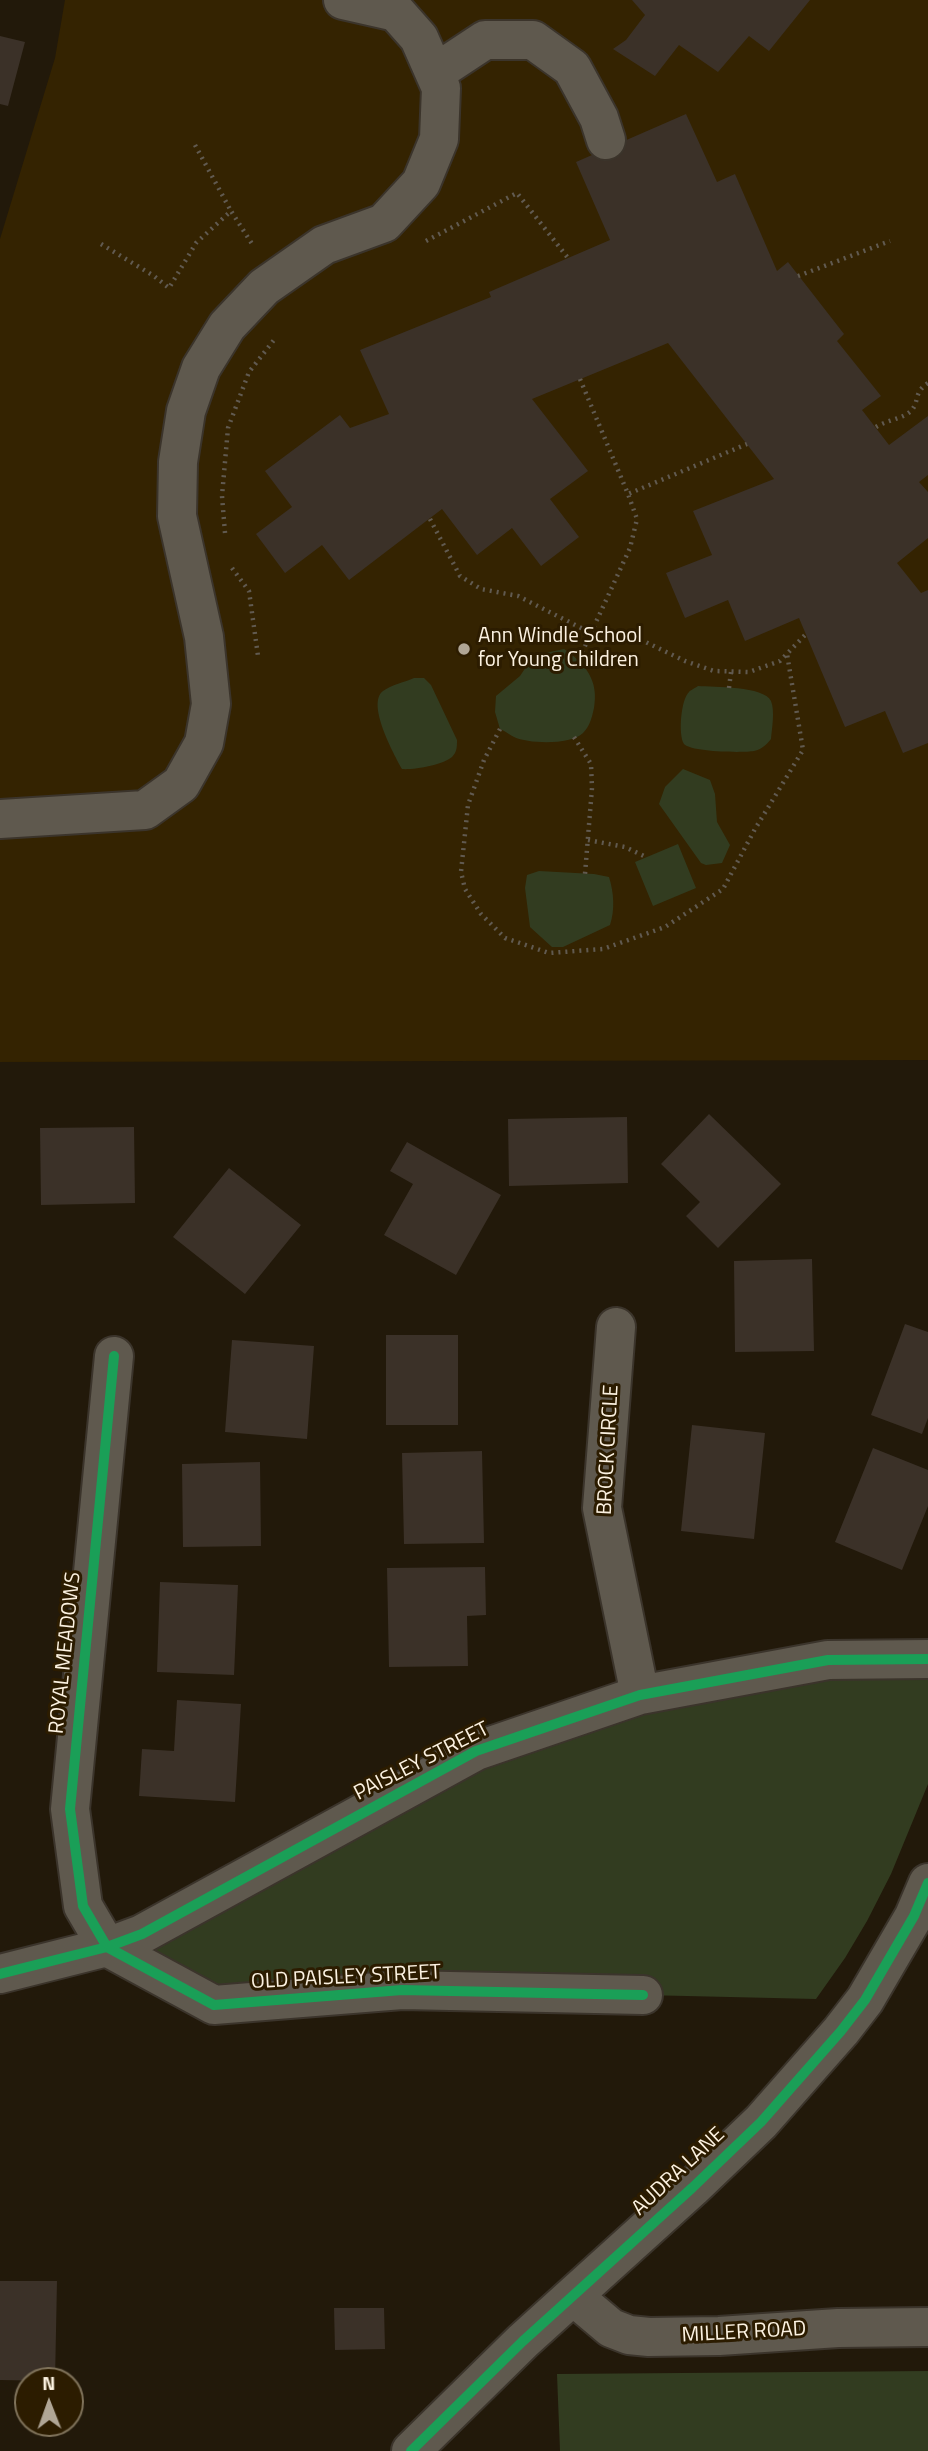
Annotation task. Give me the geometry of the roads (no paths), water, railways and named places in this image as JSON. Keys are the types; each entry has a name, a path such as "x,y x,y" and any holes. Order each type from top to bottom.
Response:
{"street":[{"path":"0,819 145,810 181,784 204,743 211,704 204,637 177,516 178,462 187,411 201,368 227,326 264,287 324,245 384,223 421,183 439,139 441,88 419,38 396,12 343,0"},
{"path":"435,73 485,40 533,40 572,68 599,118 606,140"},
{"name":"BROCK CIRCLE","path":"616,1327 601,1508 640,1695"},
{"name":"ROYAL MEADOWS","path":"107,1947 83,1906 70,1809 114,1356"},
{"name":"PAISLEY STREET","path":"0,1974 107,1947 142,1934 476,1751 640,1695 828,1660 928,1659"},
{"name":"AUDRA LANE","path":"411,2451 514,2350 761,2122 833,2041 872,1988 914,1916 928,1883"},
{"name":"OLD PAISLEY STREET","path":"107,1947 214,2005 402,1990 643,1995"},
{"name":"MILLER ROAD","path":"573,2296 611,2328 649,2337 719,2336 861,2327 928,2327"}],"place":[{"name":"Ann Windle School for Young Children","path":"464,649"}]}
